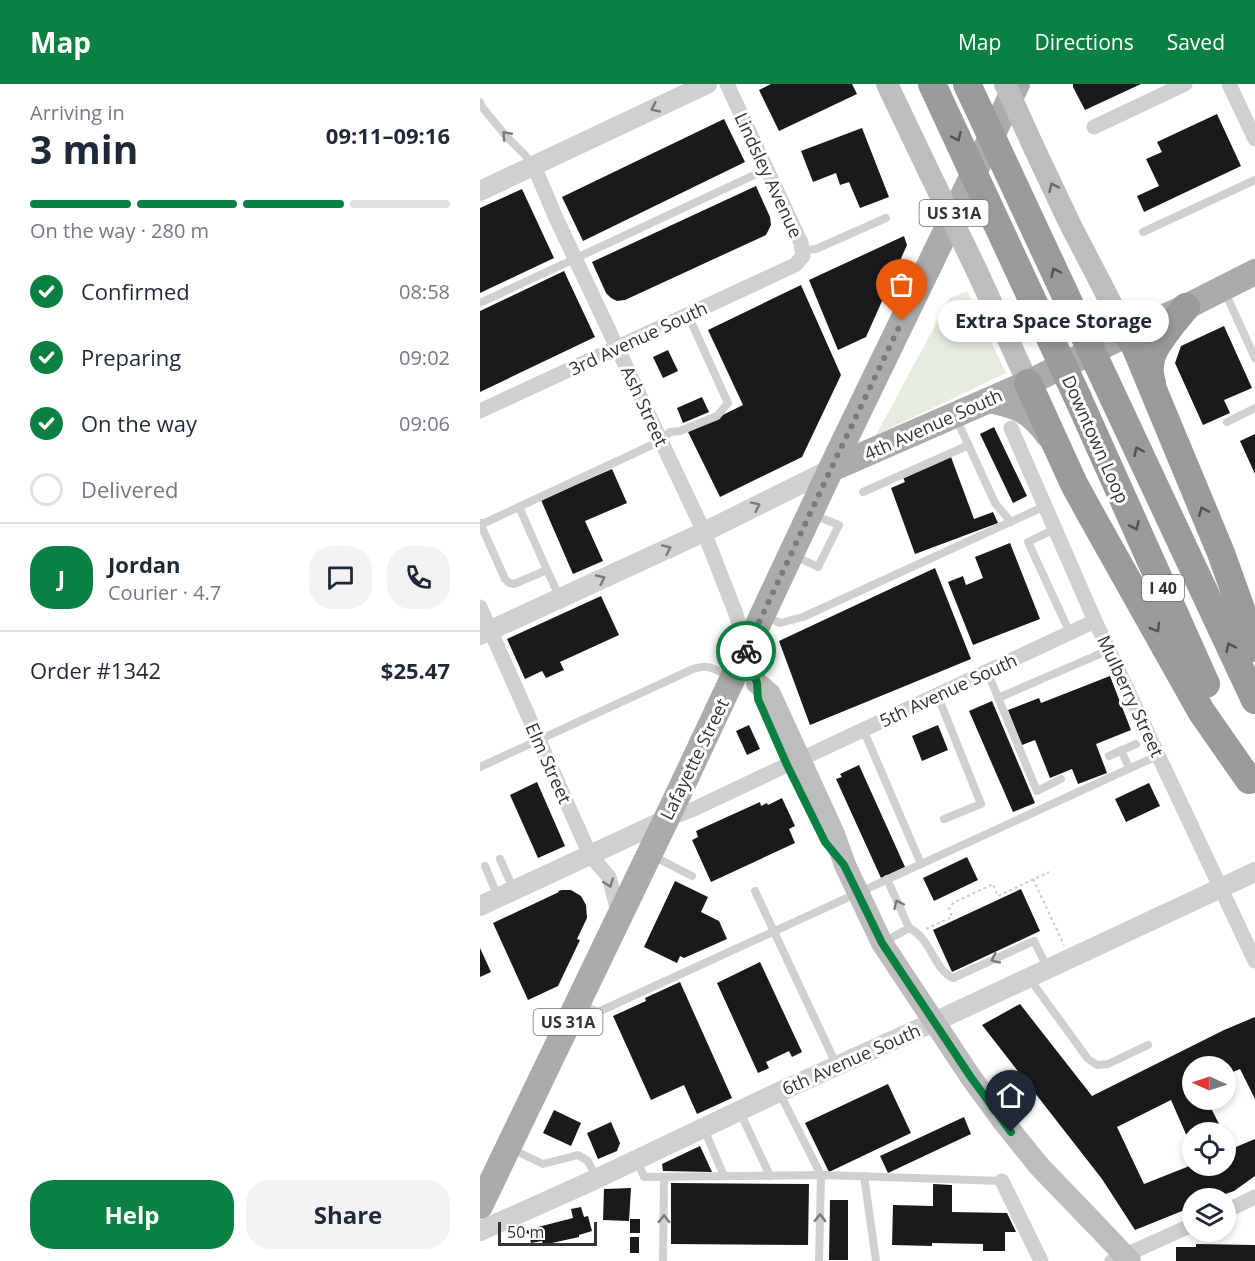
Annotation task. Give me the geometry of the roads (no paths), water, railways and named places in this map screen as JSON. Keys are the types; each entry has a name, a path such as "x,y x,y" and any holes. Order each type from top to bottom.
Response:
{"highway":[{"name":"Downtown Loop","path":"932,84 1077,396 1252,788"},
{"name":"Downtown Loop","path":"967,84 1255,700"},
{"path":"1156,397 1151,378 1151,359 1160,342 1186,308"},
{"path":"1127,334 1135,346 1221,553 1255,648"},
{"path":"1028,383 1074,484 1201,711 1252,788"}],"main road":[{"path":"886,84 976,269 1028,383"},
{"path":"1005,84 1070,224 1127,334"},
{"name":"Lafayette Street","path":"483,1190 508,1147 665,820 745,680 746,650 1017,84"},
{"name":"4th Avenue South","path":"831,469 1028,383 1127,334 1186,308 1255,272"},
{"path":"989,400 1024,410 1041,424 1057,448"},
{"path":"745,680 770,694 794,762 834,834 844,865 882,943 934,1022 970,1076 1020,1143 1130,1261"}],"street":[{"path":"480,191 706,84"},
{"name":"Lindsley Avenue","path":"727,84 801,243 803,256 795,266"},
{"path":"1094,127 1185,84"},
{"path":"1229,84 1255,139"},
{"name":"Ash Street","path":"534,166 549,203 704,532 736,614 746,650"},
{"name":"3rd Avenue South","path":"480,411 795,266"},
{"name":"Mulberry Street","path":"1011,428 1095,621 1255,961"},
{"name":"4th Avenue South","path":"485,633 704,532 831,469"},
{"name":"Elm Street","path":"480,607 485,633 539,740 590,855 609,877 619,916"},
{"name":"5th Avenue South","path":"480,906 1095,621"},
{"name":"6th Avenue South","path":"480,1231 1255,872"},
{"path":"1002,1181 1041,1261"},
{"path":"1236,1206 1255,1197"},
{"path":"1112,1261 1182,1230"}],"lane":[{"path":"480,102 506,136 534,166"},
{"path":"480,303 766,169"},
{"path":"1143,232 1255,180"},
{"path":"802,250 816,249 886,218"},
{"path":"1220,290 1229,301 1255,358"},
{"path":"547,570 513,584 509,583 480,524 661,441 670,432 680,431 717,416 728,403 688,315"},
{"path":"1227,422 1255,408"},
{"path":"955,415 995,503 1011,522"},
{"path":"863,492 969,445"},
{"path":"763,615 780,623 803,616 1045,506"},
{"path":"519,507 560,598"},
{"path":"1055,529 1028,542 1070,633"},
{"path":"998,698 1109,650"},
{"path":"480,767 700,666 709,666 745,680"},
{"path":"987,671 1037,791 1061,779"},
{"path":"937,694 981,804 944,819"},
{"path":"863,729 921,864"},
{"path":"1109,756 1136,744"},
{"path":"1121,750 1129,768"},
{"path":"578,1003 598,1012 1159,755"},
{"path":"649,854 692,876"},
{"path":"500,859 506,894"},
{"path":"485,866 506,894"},
{"path":"887,879 909,928 918,933 946,973 953,978 1034,941 1047,969"},
{"path":"755,891 837,1065"},
{"path":"882,943 909,928"},
{"path":"1029,977 1088,1059 1097,1065 1108,1064 1148,1045"},
{"path":"779,1092 821,1176 819,1261"},
{"path":"740,1111 770,1176"},
{"path":"703,1128 724,1176"},
{"path":"508,1147 543,1164 578,1155 588,1161 596,1179"},
{"path":"636,1159 644,1177 864,1176 1002,1181"},
{"path":"864,1176 876,1261"},
{"path":"663,1261 664,1177"}],"place":[{"name":"Extra Space Storage","path":"902,321"}]}
